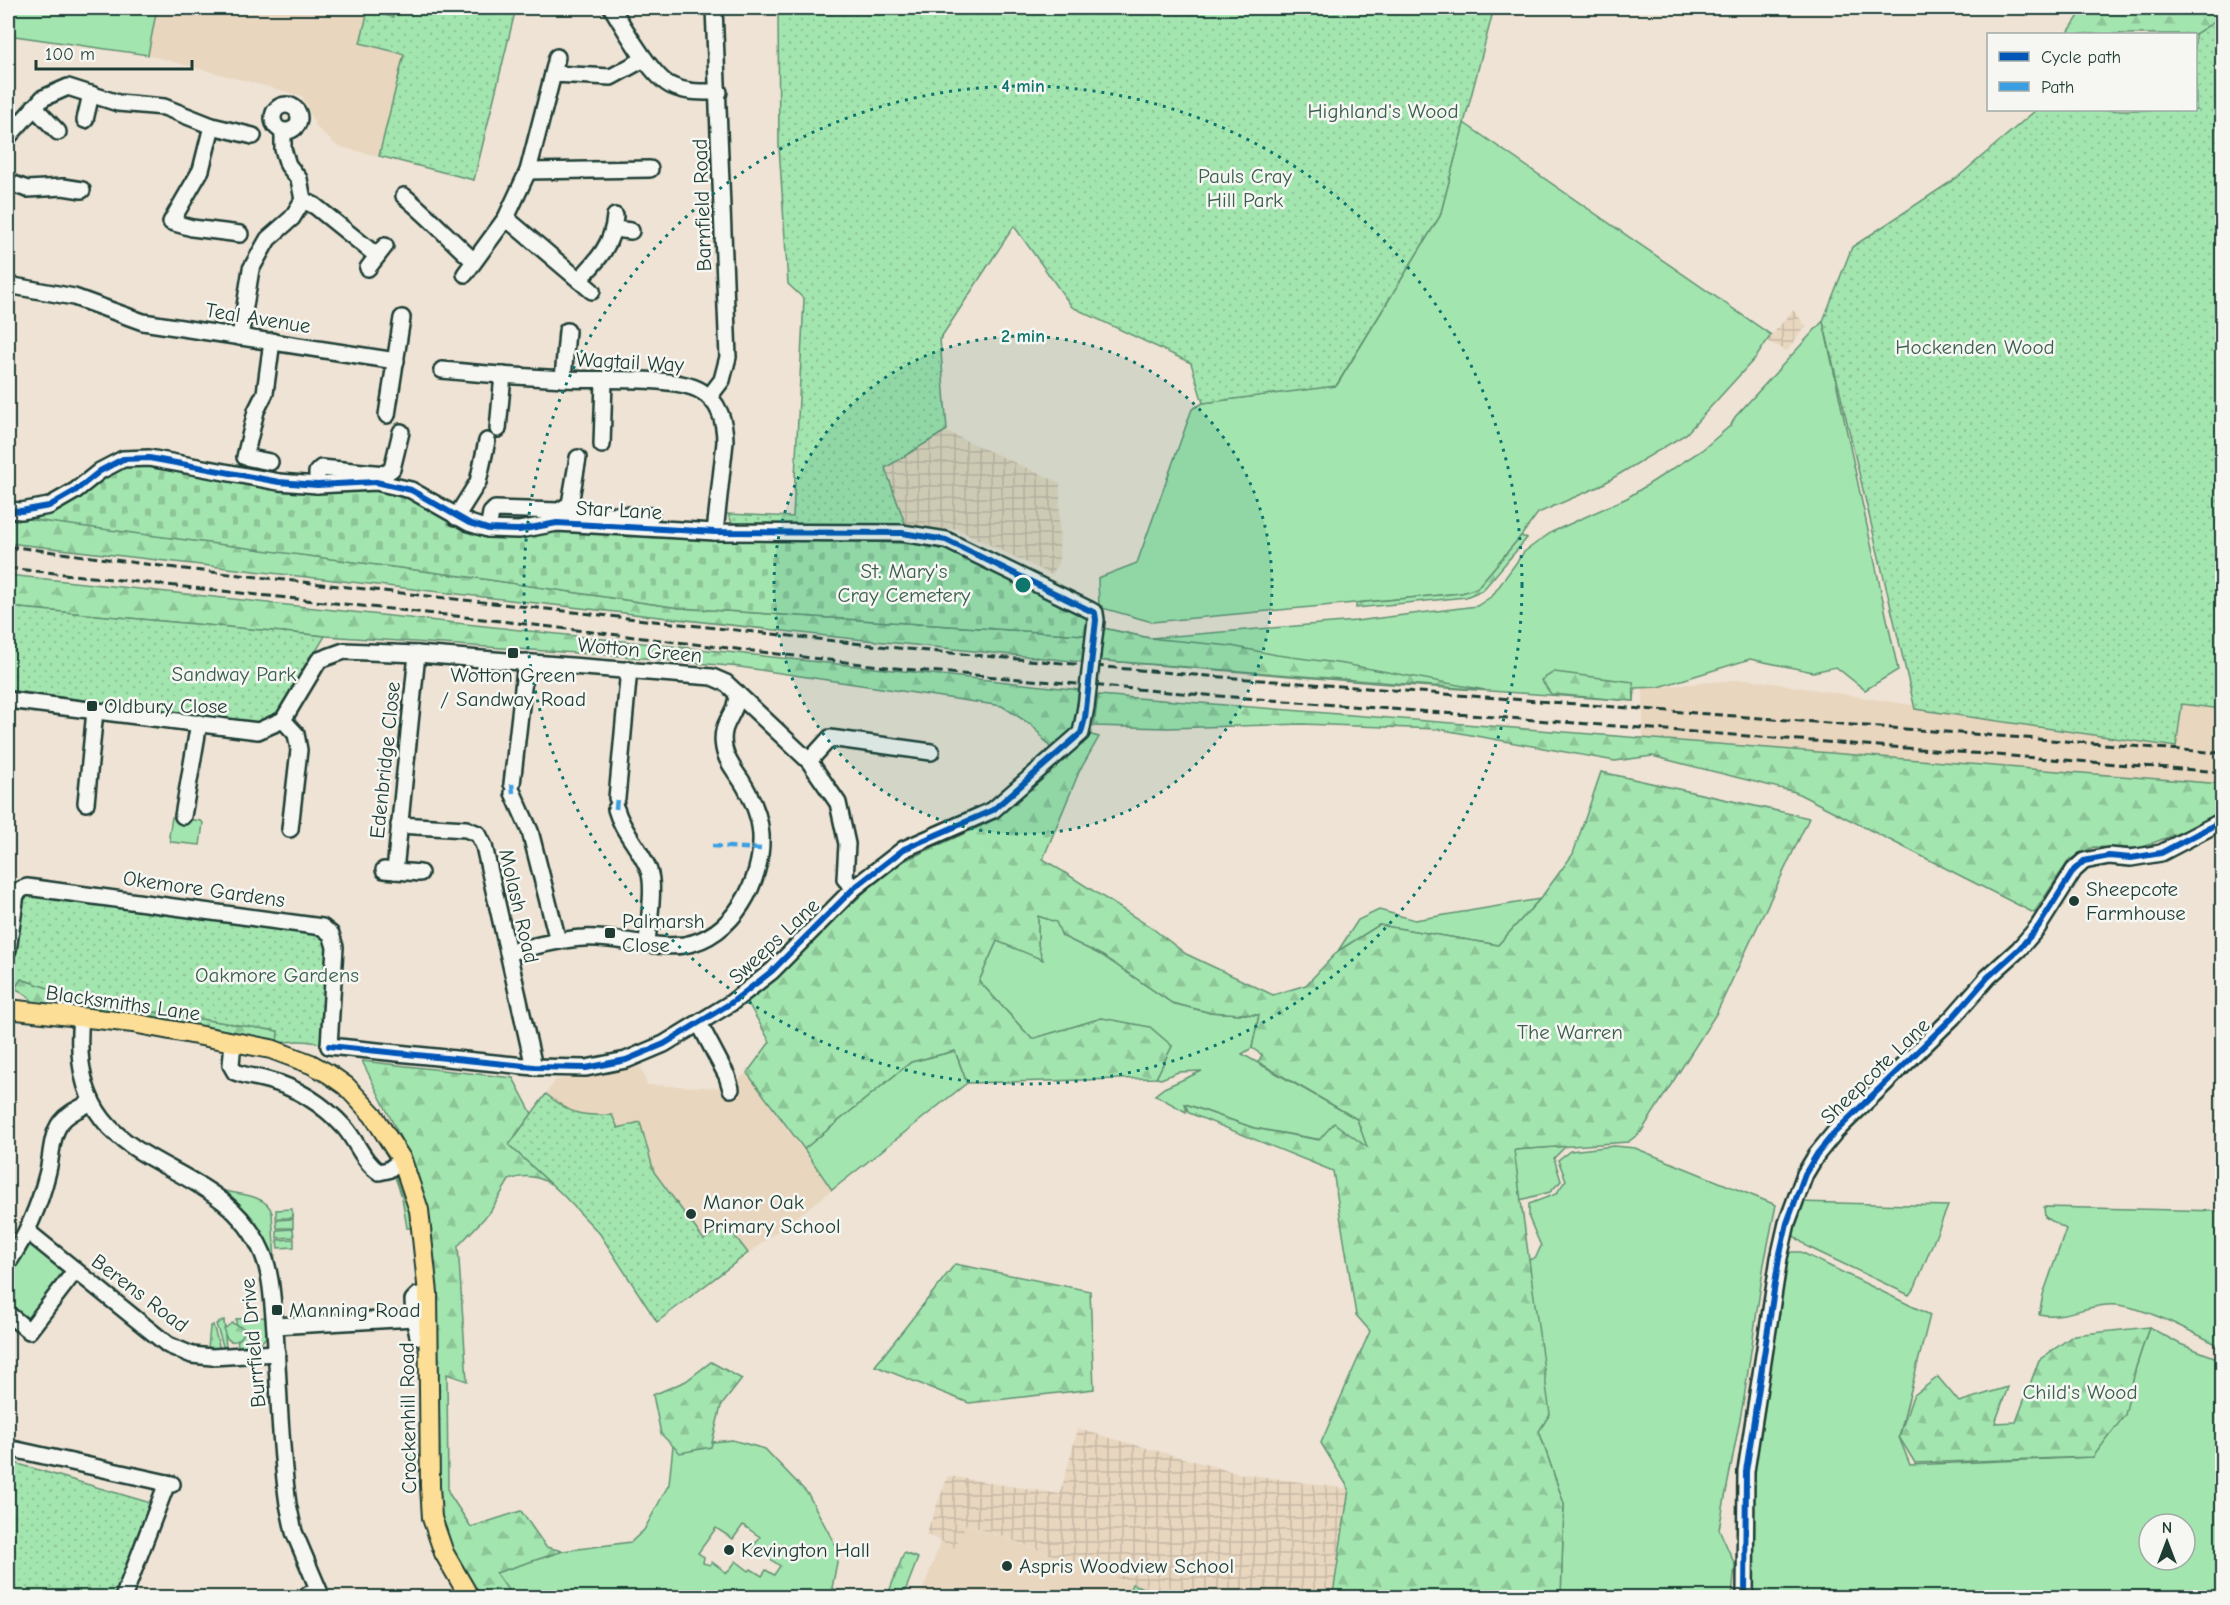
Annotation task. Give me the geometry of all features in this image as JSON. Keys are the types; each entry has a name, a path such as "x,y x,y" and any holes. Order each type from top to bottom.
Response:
{"main road":[{"name":"Blacksmiths Lane","path":"8,1009 133,1023 233,1042"},
{"name":"Crockenhill Road","path":"233,1042 272,1049 311,1064 346,1086 380,1125 402,1161 417,1199 428,1293 432,1518 444,1553 470,1598"}],"street":[{"path":"612,8 644,58 669,86 689,92 719,92"},
{"name":"Barnfield Road","path":"709,397 722,380 728,357 714,8"},
{"path":"404,196 425,213 469,268 506,218 528,171 557,57"},
{"path":"553,74 611,77 644,58"},
{"path":"8,136 43,98 68,87 118,103 164,107 212,126 253,136"},
{"path":"85,120 90,94"},
{"path":"34,107 58,132"},
{"path":"212,126 201,170 171,222 192,228 240,234"},
{"path":"240,337 251,269 268,239 291,218 303,200 299,179 288,165 282,149 283,131"},
{"path":"528,171 644,164"},
{"path":"8,182 27,189 63,187 82,190"},
{"path":"303,200 315,206 376,257"},
{"path":"506,218 592,291"},
{"path":"579,280 601,257 615,222 631,231"},
{"name":"Teal Avenue","path":"8,285 74,297 143,322 396,361"},
{"path":"387,415 402,318"},
{"path":"563,379 567,332"},
{"path":"270,462 245,457 256,411 266,393 272,341"},
{"name":"Wagtail Way","path":"441,370 563,379 675,382 700,390 709,397"},
{"path":"498,429 503,375"},
{"path":"602,445 604,380"},
{"path":"709,397 721,415 725,433 716,532"},
{"path":"317,485 317,472 321,468 385,474 392,469 401,432"},
{"path":"456,517 478,482 487,441"},
{"name":"Star Lane","path":"8,510 21,511 49,506 100,471 123,459 149,458 279,482 317,485 376,482 411,490 469,524 488,528 519,530 556,523 716,532 902,533 946,540 1095,613"},
{"name":"Star Lane","path":"488,528 490,513 495,509 559,511 565,509 570,504 578,458"},
{"name":"Star Lane","path":"565,509 585,514 651,516"},
{"name":"Sweeps Lane","path":"328,1046 534,1067 586,1068 626,1059 664,1044 731,1003 772,971 854,888 904,849 993,810 1081,732 1086,707 1095,613"},
{"name":"Wotton Green","path":"282,720 319,660 344,651 417,654 712,677 726,683 809,761 838,803 847,844 845,879 854,888"},
{"name":"Edenbridge Close","path":"417,654 399,825 389,870 420,873"},
{"path":"526,662 512,788 530,831 558,941"},
{"path":"629,669 616,804 619,819 649,868 651,879 646,943"},
{"path":"508,952 584,938 683,945 714,932 735,913 748,896 758,874 761,849 761,832 751,796 724,751 722,733 737,704 737,693"},
{"path":"8,700 258,731 282,720 296,734 299,750 290,830"},
{"path":"86,803 95,711"},
{"path":"183,816 199,723"},
{"path":"809,761 830,738 931,752"},
{"name":"Sheepcote Lane","path":"1745,1598 1746,1471 1779,1258 1787,1223 1817,1154 1835,1132 1953,1017 1988,977 2019,949 2038,927 2074,870 2084,861 2103,857 2131,858 2162,853 2223,820"},
{"name":"Molash Road","path":"399,825 466,829 478,834 484,846 534,1067"},
{"name":"Okemore Gardens","path":"8,950 16,894 27,887 322,927 331,934 335,947 328,1046"},
{"name":"Burrfield Drive","path":"81,1018 79,1037 83,1076 92,1102 104,1121 123,1141 209,1191 240,1218 262,1253 271,1284 288,1504 294,1532 320,1594"},
{"path":"699,1023 727,1076 731,1089"},
{"path":"233,1042 231,1065 235,1072 284,1085 320,1104 346,1130 371,1168 379,1172 388,1170 402,1161"},
{"path":"311,1064 328,1046"},
{"path":"8,1263 27,1231 47,1176 57,1130 70,1113 92,1102"},
{"name":"Berens Road","path":"27,1231 168,1345 192,1355 212,1357 277,1353"},
{"path":"8,1314 29,1331 75,1271"},
{"path":"428,1293 418,1295 413,1300 417,1336 429,1339"},
{"path":"275,1326 414,1318"},
{"path":"8,1448 170,1483 123,1598"},
{"path":"303,1598 320,1594"}],"shaded area":[{"path":"157,8 516,8 474,180 337,146 316,127 302,96 148,55"},
{"path":"1793,310 1806,326 1787,351 1767,341"},
{"path":"945,431 1060,483 1059,561 1052,575 957,529 907,529 885,468"},
{"path":"1747,679 2175,747 2181,704 2222,709 2222,786 1643,738 1643,688"},
{"name":"Manor Oak Primary School","path":"641,1067 647,1085 726,1088 747,1073 832,1190 657,1322 600,1234 562,1194 509,1145 556,1080"},
{"path":"1078,1429 1237,1473 1349,1489 1333,1594 1323,1597 1170,1597 966,1524 955,1548 926,1534 948,1476 1060,1494"},
{"name":"Aspris Woodview School","path":"965,1524 1132,1584 1127,1597 920,1598 941,1541 955,1547"}],"green space":[{"path":"8,8 157,8 148,55 8,35"},
{"path":"395,8 516,8 474,180 379,156 404,54 360,43 368,11 393,17"},
{"name":"Pauls Cray Hill Park","path":"778,8 1494,8 1440,216 1336,386 1203,403 1191,363 1072,307 1014,226 940,339 947,430 885,468 907,529 734,526 728,514 793,517 804,299 788,284 779,146"},
{"path":"2084,8 2222,8 2222,90 2197,33 2068,33"},
{"name":"Hockenden Wood","path":"2222,17 2222,709 2182,704 2176,747 1915,709 1823,321 1852,247 1958,177 2035,111 2197,111 2197,33"},
{"path":"1464,123 1771,335 1757,356 1686,434 1598,487 1538,513 1477,588 1462,593 1152,622 1099,607 1098,578 1137,563 1192,409 1203,403 1337,385 1440,216"},
{"path":"1823,321 1898,670 1865,690 1836,667 1813,672 1750,659 1659,687 1635,688 1634,701 1096,660 1098,627 1150,638 1356,621 1477,606 1492,596 1524,552 1539,541 1552,532 1627,498 1702,450 1731,425 1735,417"},
{"name":"St. Mary's Cray Cemetery","path":"130,462 255,486 317,492 374,489 413,496 458,524 919,544 950,551 1022,586 1058,600 1087,616 1086,635 680,608 469,577 33,520 67,502 102,473"},
{"path":"8,516 477,578 680,608 1086,635 1082,662 836,637 8,543"},
{"path":"1521,536 1527,538 1483,590 1466,597 1356,608 1356,603 1462,593 1477,588"},
{"path":"8,575 1080,690 1074,731 1053,751 1033,726 1002,706 740,667 621,656 325,636 8,607"},
{"name":"Sandway Park","path":"8,607 325,636 279,713 257,723 8,690"},
{"path":"1098,627 1149,638 1231,646 1344,664 1485,690 1096,660"},
{"path":"1554,672 1633,682 1634,701 1551,694 1541,680"},
{"path":"1098,695 2222,784 2222,810 2204,823 2140,848 2093,847 2069,860 2034,913 1795,792 1652,756 1615,761 1438,729 1302,724 1167,728 1094,726"},
{"name":"The Warren","path":"1088,734 1099,737 1079,772 1043,859 1152,928 1186,954 1273,995 1306,985 1338,951 1379,925 1498,945 1540,899 1573,854 1601,772 1809,818 1716,1014 1641,1132 1628,1142 1514,1150 1550,1414 1539,1431 1564,1504 1561,1597 1323,1597 1333,1594 1349,1489 1321,1443 1370,1331 1356,1315 1333,1171 1189,1113 1185,1104 1254,1128 1319,1140 1334,1123 1367,1147 1357,1119 1258,1062 1262,1055 1252,1048 1259,1015 1208,1012 1172,1003 1103,956 1062,936 1056,922 1038,916 1038,945 1043,960 997,941 979,981 1032,1039 1102,1018 1150,1027 1172,1046 1156,1078 967,1083 955,1051 911,1062 804,1149 747,1073 770,1042 747,1001 893,866 987,823 1061,761"},
{"path":"172,817 203,823 200,845 171,842 169,836"},
{"name":"Oakmore Gardens","path":"18,891 328,930 329,1046 303,1041 277,1044 278,1031 91,1002 21,979 15,988 8,984 8,950"},
{"path":"1540,899 1498,945 1379,925 1338,951 1358,920 1379,910 1415,920"},
{"path":"1038,916 1057,922 1062,936 1103,956 1172,1003 1207,1012 1259,1015 1252,1048 1242,1054 1357,1119 1368,1148 1254,1128 1186,1104 1186,1112 1155,1095 1164,1088 1202,1071 1178,1072 1161,1079 1156,1078 1172,1046 1102,1018 1032,1039 979,981 997,941 1038,945"},
{"path":"21,979 91,1002 279,1031 277,1044 34,1003 15,988"},
{"path":"955,1051 967,1083 832,1190 804,1149 911,1062"},
{"path":"362,1061 513,1078 532,1114 509,1145 551,1184 531,1177 509,1180 490,1212 458,1246 467,1381 447,1374 448,1492 471,1527 521,1511 546,1547 563,1551 496,1573 513,1597 480,1597 447,1545 437,1495 408,1153"},
{"path":"546,1094 577,1113 612,1115 618,1128 640,1122 654,1172 704,1240 726,1224 748,1253 657,1322 600,1234 562,1194 509,1145"},
{"path":"1566,1146 1554,1158 1561,1181 1550,1192 1520,1200 1513,1150"},
{"path":"1614,1146 1635,1148 1776,1205 1764,1264 1744,1398 1719,1529 1735,1565 1732,1597 1561,1597 1564,1504 1539,1431 1522,1263 1536,1257 1541,1246 1529,1218 1529,1204 1556,1194 1566,1180 1558,1160 1570,1151"},
{"path":"393,1171 397,1172 416,1228 407,1228 402,1197"},
{"path":"219,1190 257,1198 269,1207 272,1213 276,1277 263,1240 250,1218"},
{"path":"1799,1202 1948,1206 1915,1287 1909,1295 1808,1247 1789,1232"},
{"path":"2044,1207 2222,1211 2222,1347 2157,1316 2130,1307 2108,1305 2059,1315 2039,1314 2043,1295 2066,1229 2045,1217"},
{"path":"292,1209 293,1218 276,1218 276,1210"},
{"path":"293,1219 293,1228 277,1228 276,1220"},
{"path":"293,1229 294,1237 277,1238 277,1230"},
{"path":"294,1239 294,1247 278,1248 277,1240"},
{"path":"35,1243 68,1273 30,1319 21,1318 8,1308 8,1272 26,1245"},
{"path":"1784,1252 1801,1252 1930,1315 1899,1437 1910,1465 2093,1457 2136,1367 2149,1327 2180,1344 2217,1358 2222,1349 2222,1597 1750,1598 1749,1489"},
{"path":"955,1264 1090,1291 1094,1389 969,1403 875,1366"},
{"path":"266,1317 266,1337 257,1348 238,1349 236,1319"},
{"path":"224,1320 226,1349 224,1349 216,1324"},
{"path":"232,1323 245,1329 237,1341 230,1341 225,1335 224,1329"},
{"path":"213,1325 220,1349 208,1349 210,1327"},
{"name":"Child's Wood","path":"2149,1327 2136,1367 2125,1415 2093,1457 1915,1463 1899,1437 1913,1396 1938,1377 1959,1402 2008,1387 1995,1423 2016,1422 2039,1360 2074,1335"},
{"path":"711,1362 742,1379 721,1406 711,1447 680,1453 661,1434 653,1395 686,1381"},
{"path":"732,1440 765,1449 808,1494 839,1552 832,1588 853,1597 493,1597 468,1571 563,1551 631,1542 644,1530 669,1484 673,1446","holes":["743,1525 760,1537 753,1547 780,1566 774,1575 766,1570 762,1576 751,1569 749,1571 736,1561 727,1573 712,1562 710,1565 703,1563 704,1557 698,1553 716,1528 733,1539"]},
{"path":"409,1446 414,1446 416,1465 407,1465 406,1451"},
{"path":"8,1461 154,1504 118,1597 8,1597"},
{"path":"904,1553 918,1558 903,1597 887,1597"},
{"path":"1132,1584 1170,1597 1127,1597"}],"railway":[{"path":"8,546 176,568 907,649 1195,675 2222,753"},
{"path":"8,568 492,620 904,669 1192,694 2222,772"}],"marked path":[{"path":"512,784 513,793"},
{"path":"616,809 617,798"},
{"path":"712,846 761,849"}],"cycle path":[{"path":"8,510 21,511 49,506 75,491 100,471 123,459 149,458 279,482 317,485 376,482 411,490 469,523 488,529 519,530 557,523 715,532 902,533 946,540 1095,613 1085,718 1081,733 993,810 904,849 854,888 772,971 731,1003 664,1044 626,1060 586,1068 534,1067 329,1046"},
{"path":"1745,1598 1746,1471 1779,1258 1787,1223 1805,1174 1817,1154 1835,1132 1953,1017 1988,977 2019,949 2038,927 2074,870 2084,861 2109,856 2131,858 2161,853 2222,821"}],"place":[{"name":"Wotton Green / Sandway Road","path":"513,653"},
{"name":"Oldbury Close","path":"92,706"},
{"name":"Sheepcote Farmhouse","path":"2074,901"},
{"name":"Palmarsh Close","path":"610,933"},
{"name":"Manor Oak Primary School","path":"691,1214"},
{"name":"Manning Road","path":"277,1310"},
{"name":"Kevington Hall","path":"729,1550"},
{"name":"Aspris Woodview School","path":"1007,1566"}],"park label":[{"name":"Highland's Wood","path":"1383,111"}]}
